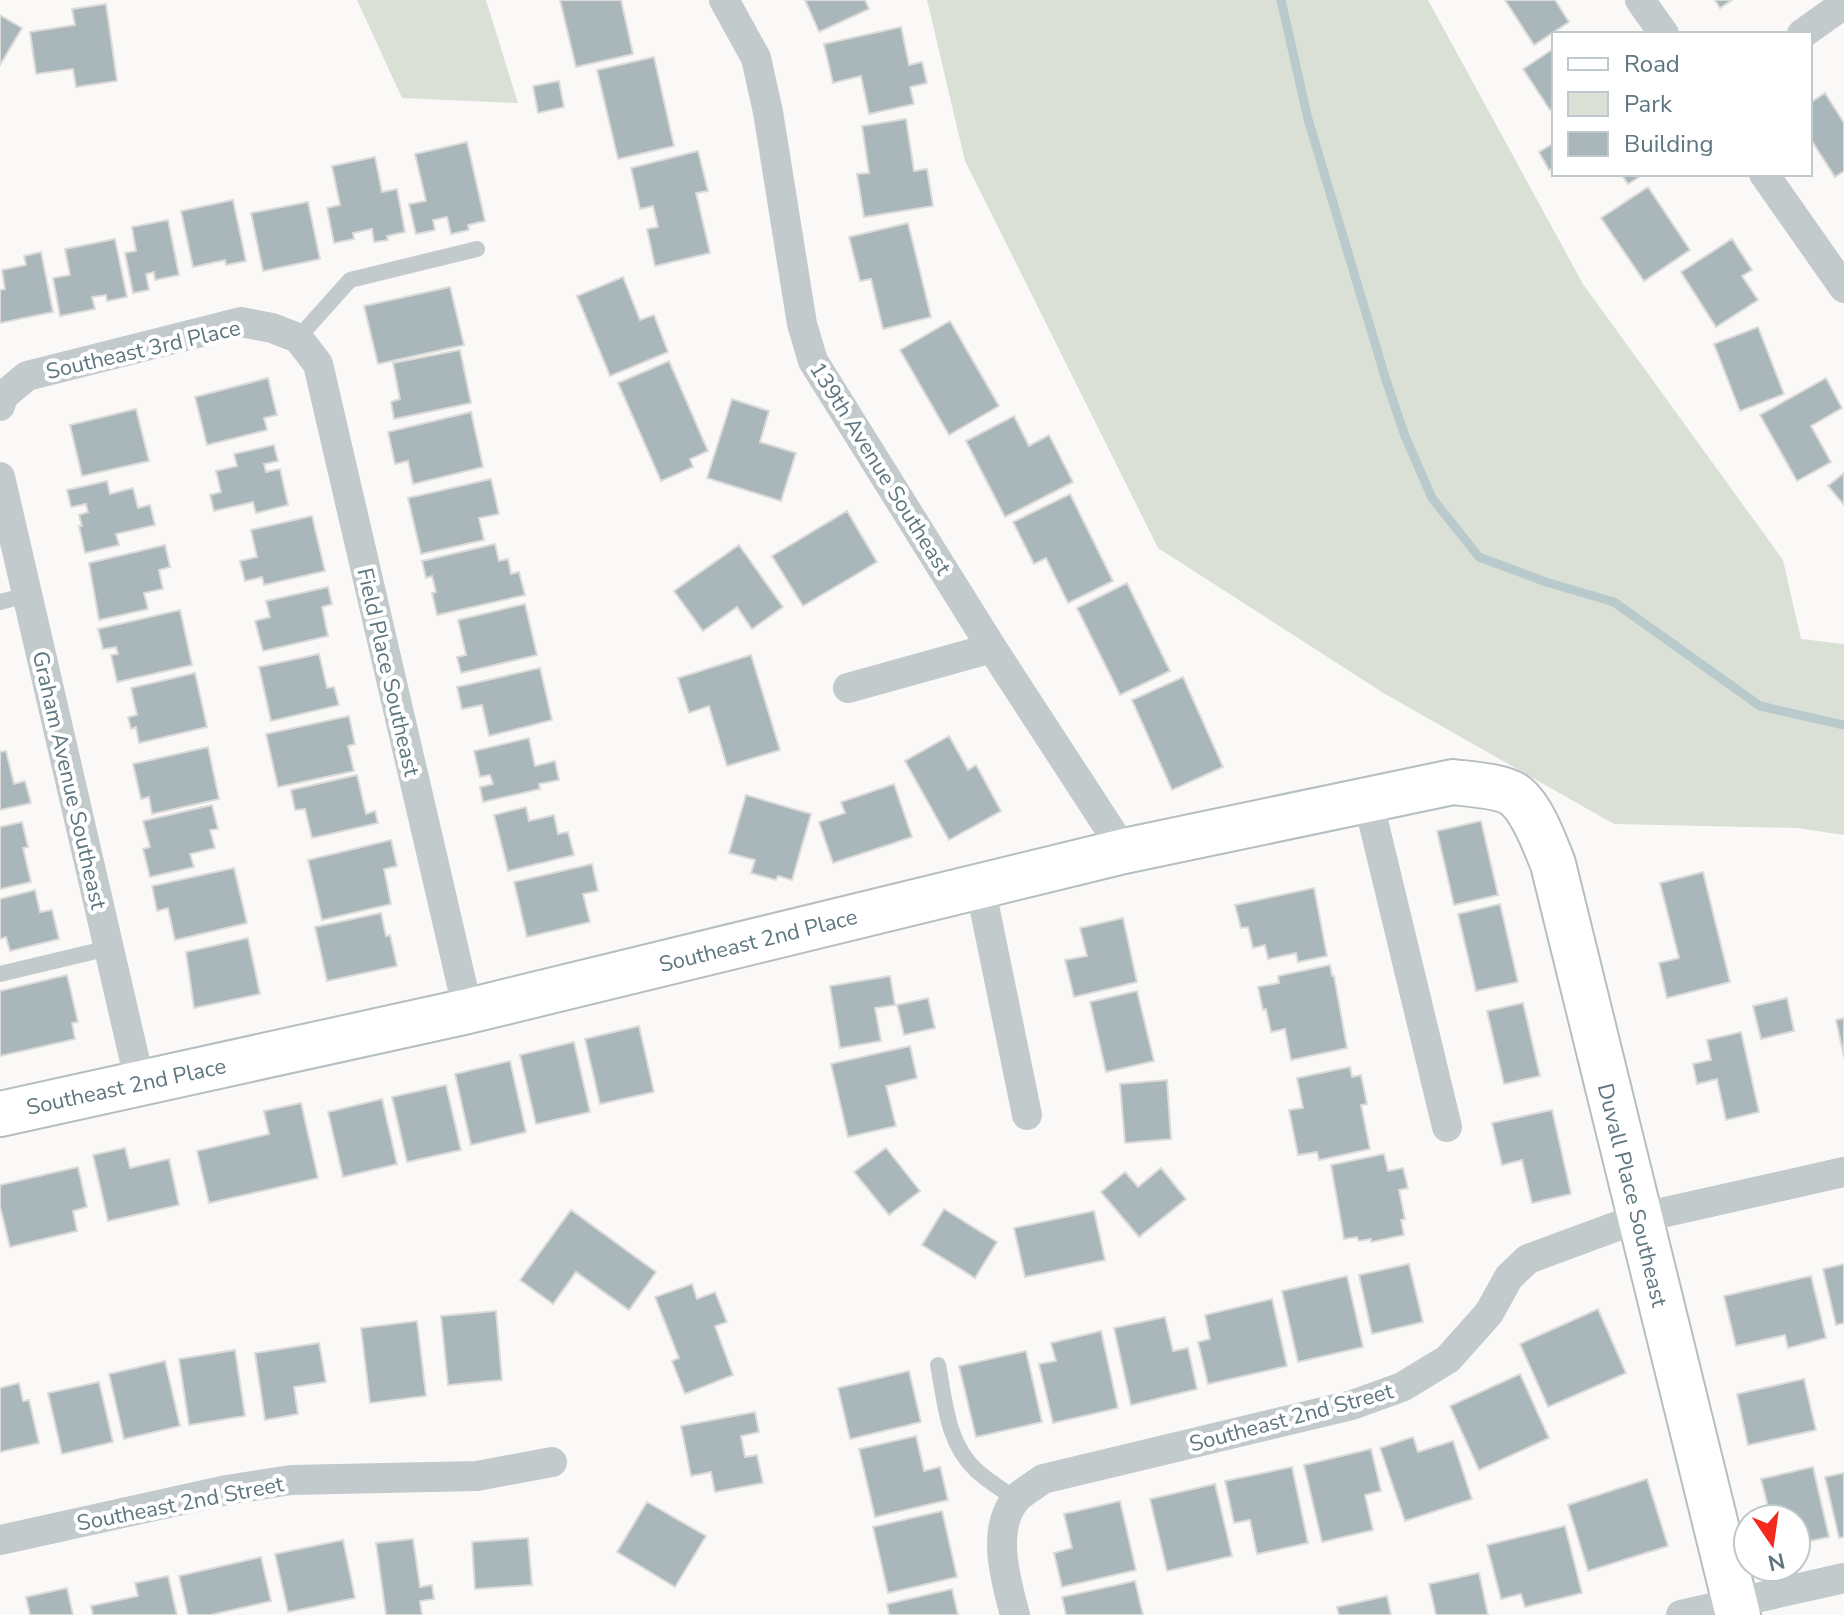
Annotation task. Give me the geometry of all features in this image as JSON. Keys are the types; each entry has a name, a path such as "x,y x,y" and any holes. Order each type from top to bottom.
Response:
{"street":[{"name":"139th Avenue Southeast","path":"724,0 756,58 768,112 798,299 813,361 992,648 1124,851"},
{"path":"1640,0 1663,32"},
{"path":"1805,32 1844,4"},
{"path":"1765,176 1844,288"},
{"name":"Southeast 3rd Place","path":"0,406 3,396 27,376 241,322 272,328 298,338"},
{"name":"Field Place Southeast","path":"298,338 318,364 468,1011"},
{"name":"Graham Avenue Southeast","path":"0,477 14,598 109,948 140,1083"},
{"path":"848,688 992,648"},
{"name":"Southeast 2nd Place","path":"0,1114 468,1011 1124,851 1453,782 1491,787 1515,795"},
{"name":"Duvall Place Southeast","path":"1515,795 1536,824 1553,864 1737,1608"},
{"path":"1368,800 1447,1127"},
{"path":"980,886 1027,1115"},
{"name":"Southeast 2nd Street","path":"1016,1499 1043,1479 1352,1405 1402,1387 1448,1359 1489,1313 1509,1277 1528,1259 1639,1218 1844,1172"},
{"name":"Southeast 2nd Street","path":"0,1540 227,1490 291,1480 477,1476 552,1462"},
{"path":"1015,1615 1002,1564 1004,1527 1016,1499"},
{"path":"1681,1615 1737,1608 1844,1578"}],"lane":[{"path":"298,338 350,280 477,249"},
{"path":"0,974 109,948"},
{"path":"938,1365 952,1432 962,1454 976,1470 1016,1499"}],"green space":[{"path":"357,0 486,0 518,103 402,98"},
{"path":"927,0 1428,0 1583,284 1783,560 1801,639 1844,644 1844,835 1797,828 1614,824 1385,694 1158,548 965,161"}],"building":[{"path":"560,0 621,0 633,54 576,67"},
{"path":"805,0 865,0 869,9 819,32"},
{"path":"1505,0 1555,0 1569,22 1534,45"},
{"path":"1715,0 1732,0 1720,8"},
{"path":"106,4 117,81 76,87 73,69 36,74 30,32 75,25 72,9"},
{"path":"0,15 22,28 0,65"},
{"path":"901,27 909,65 922,62 927,83 910,87 914,104 869,114 861,76 833,83 824,44"},
{"path":"1552,50 1552,109 1550,110 1523,69"},
{"path":"654,57 674,146 618,159 597,70"},
{"path":"559,81 564,107 538,113 533,86"},
{"path":"1825,93 1844,123 1844,171 1835,177 1812,141 1812,102"},
{"path":"906,119 914,171 927,169 933,206 864,217 857,174 869,173 862,126"},
{"path":"467,142 485,221 468,225 469,230 451,234 447,217 433,220 435,230 416,234 409,204 426,201 415,154"},
{"path":"1552,144 1552,169 1549,170 1539,152"},
{"path":"698,151 708,191 696,193 710,253 655,266 647,229 658,227 653,206 640,209 631,168"},
{"path":"375,157 382,192 397,189 405,232 374,242 372,229 353,233 354,239 334,243 327,208 340,205 332,166"},
{"path":"1622,176 1641,176 1628,184"},
{"path":"1648,187 1690,250 1644,281 1601,218"},
{"path":"233,200 246,261 226,265 225,260 193,267 181,211"},
{"path":"308,202 320,259 263,271 251,213"},
{"path":"168,220 179,275 155,280 154,272 146,274 149,290 133,293 125,253 136,251 132,227"},
{"path":"908,223 931,317 883,329 871,279 860,281 849,237"},
{"path":"115,239 127,297 107,301 106,295 92,297 95,309 60,316 53,278 70,275 65,249"},
{"path":"1732,239 1752,270 1742,276 1758,300 1716,327 1681,272"},
{"path":"41,252 53,312 0,323 0,290 5,289 2,270 26,265 24,256"},
{"path":"623,277 640,320 654,315 668,352 610,376 577,296"},
{"path":"450,287 464,345 378,364 364,306"},
{"path":"950,321 999,406 949,435 900,350"},
{"path":"1758,327 1784,394 1740,411 1714,344"},
{"path":"460,350 471,403 394,419 391,402 400,399 393,363"},
{"path":"669,361 708,451 690,459 693,467 661,481 618,383"},
{"path":"268,378 277,415 264,418 267,430 207,445 195,397"},
{"path":"1826,378 1842,408 1811,426 1831,462 1797,481 1760,415"},
{"path":"732,399 769,411 760,442 796,453 781,501 707,478"},
{"path":"136,409 149,461 82,476 70,425"},
{"path":"471,412 483,467 413,484 408,461 395,464 388,432"},
{"path":"1014,416 1029,446 1049,435 1073,482 1005,517 966,441"},
{"path":"274,445 278,461 264,464 266,472 280,469 288,505 256,513 253,502 214,511 210,495 221,492 216,471 237,466 234,454"},
{"path":"1844,473 1844,505 1828,486"},
{"path":"491,479 499,514 479,518 484,540 421,554 408,498"},
{"path":"107,481 110,494 133,488 138,508 150,505 155,525 116,534 119,545 85,553 79,515 88,512 86,504 71,507 67,490"},
{"path":"1070,494 1113,581 1068,603 1046,558 1034,564 1013,522"},
{"path":"847,511 877,562 803,606 772,556"},
{"path":"312,516 325,571 264,585 262,577 245,581 240,561 257,557 251,530"},
{"path":"495,544 499,561 508,559 511,574 519,572 525,595 437,615 432,576 426,578 422,561"},
{"path":"165,545 170,567 159,570 163,589 144,593 148,609 99,620 89,563"},
{"path":"739,545 783,607 752,629 737,607 703,631 674,591"},
{"path":"1127,583 1170,671 1120,695 1077,608"},
{"path":"328,587 332,604 322,607 328,636 263,651 255,621 270,617 266,601"},
{"path":"525,604 537,655 461,673 457,657 466,655 458,620"},
{"path":"180,610 192,665 117,682 111,655 118,654 116,647 103,649 98,629"},
{"path":"319,654 327,688 334,687 339,705 271,721 259,667"},
{"path":"751,655 780,750 727,766 709,706 689,713 678,678"},
{"path":"540,668 552,720 489,736 482,705 462,709 457,687"},
{"path":"195,673 207,727 139,743 136,727 131,729 128,717 137,715 131,688"},
{"path":"1183,677 1223,767 1172,790 1132,700"},
{"path":"349,716 355,744 348,746 354,771 278,787 266,734"},
{"path":"949,736 968,770 976,765 1001,811 949,840 905,761"},
{"path":"529,738 535,766 555,761 559,780 539,784 540,789 483,802 480,787 493,784 490,775 480,777 474,751"},
{"path":"208,747 219,799 152,814 149,797 141,799 133,764"},
{"path":"6,751 14,784 25,781 31,803 0,810 0,752"},
{"path":"357,775 366,814 375,811 378,823 312,838 305,809 295,810 291,790"},
{"path":"894,784 912,837 833,863 819,822 845,813 841,802"},
{"path":"746,795 811,814 792,880 778,876 776,880 751,873 755,860 729,853"},
{"path":"212,805 218,829 210,830 215,848 190,854 194,867 150,877 143,849 150,847 143,821"},
{"path":"526,807 529,821 554,815 558,834 568,832 574,855 508,871 494,815"},
{"path":"1481,821 1498,895 1454,905 1437,831"},
{"path":"22,822 28,847 23,848 31,882 0,889 0,827"},
{"path":"391,840 397,866 384,869 391,904 322,920 308,860"},
{"path":"592,864 598,891 583,894 590,922 527,937 514,882"},
{"path":"234,868 247,923 175,940 168,908 157,911 152,886"},
{"path":"1703,872 1730,982 1667,998 1659,963 1679,958 1660,883"},
{"path":"1314,888 1327,956 1298,962 1296,953 1268,959 1265,945 1253,948 1248,927 1241,928 1235,905"},
{"path":"35,890 40,912 52,910 59,939 10,951 6,937 0,939 0,899"},
{"path":"1500,904 1518,982 1476,991 1458,914"},
{"path":"381,913 397,966 327,981 315,927"},
{"path":"1123,918 1137,982 1074,997 1065,960 1087,956 1080,928"},
{"path":"248,938 260,994 194,1008 186,952"},
{"path":"1330,965 1347,1048 1291,1060 1285,1029 1271,1032 1258,987 1279,983 1278,976"},
{"path":"67,975 78,1022 72,1023 75,1039 0,1056 0,991"},
{"path":"890,976 895,1005 875,1008 881,1041 840,1048 830,986"},
{"path":"1137,991 1154,1061 1106,1072 1090,1002"},
{"path":"928,998 935,1028 904,1035 897,1005"},
{"path":"1787,998 1794,1031 1761,1039 1753,1006"},
{"path":"1523,1003 1540,1076 1504,1084 1487,1011"},
{"path":"1844,1018 1844,1057 1836,1020"},
{"path":"639,1026 654,1092 600,1104 585,1039"},
{"path":"1741,1032 1759,1112 1726,1120 1717,1079 1697,1084 1693,1064 1711,1060 1707,1040"},
{"path":"574,1042 590,1112 536,1124 520,1055"},
{"path":"910,1046 917,1078 886,1086 896,1126 848,1137 831,1064"},
{"path":"510,1061 526,1132 471,1145 455,1074"},
{"path":"1350,1067 1352,1077 1361,1075 1367,1104 1361,1105 1370,1149 1319,1160 1317,1152 1298,1155 1289,1110 1303,1108 1297,1078"},
{"path":"1167,1080 1171,1139 1125,1143 1120,1084"},
{"path":"446,1085 461,1150 407,1162 392,1097"},
{"path":"382,1099 397,1164 343,1177 328,1112"},
{"path":"301,1103 318,1178 209,1203 197,1151 269,1134 264,1111"},
{"path":"1552,1110 1571,1194 1532,1203 1522,1160 1502,1165 1492,1123"},
{"path":"125,1148 130,1168 169,1159 179,1205 108,1221 93,1155"},
{"path":"886,1148 920,1191 889,1215 854,1172"},
{"path":"1384,1154 1388,1171 1403,1168 1408,1188 1399,1190 1405,1219 1401,1220 1404,1235 1371,1242 1371,1239 1359,1241 1357,1237 1344,1239 1331,1165"},
{"path":"78,1167 87,1207 73,1211 77,1231 10,1247 0,1206 0,1185"},
{"path":"1161,1168 1186,1199 1139,1237 1101,1192 1125,1172 1138,1187"},
{"path":"944,1209 997,1242 975,1278 922,1245"},
{"path":"571,1210 656,1272 629,1310 576,1272 553,1304 520,1280"},
{"path":"1094,1211 1105,1260 1025,1277 1014,1228"},
{"path":"1409,1264 1423,1322 1372,1334 1359,1275"},
{"path":"1844,1264 1844,1323 1836,1325 1823,1269"},
{"path":"1347,1276 1363,1347 1298,1362 1282,1291"},
{"path":"1811,1276 1826,1338 1788,1348 1785,1335 1736,1346 1724,1296"},
{"path":"692,1284 697,1299 715,1292 727,1322 715,1326 733,1375 685,1394 672,1361 679,1358 655,1297"},
{"path":"1272,1299 1287,1366 1208,1384 1198,1342 1210,1339 1205,1315"},
{"path":"1598,1309 1626,1373 1548,1407 1520,1344"},
{"path":"496,1311 502,1380 448,1385 441,1316"},
{"path":"1165,1317 1173,1351 1188,1348 1197,1389 1131,1405 1114,1328"},
{"path":"417,1321 426,1396 370,1403 361,1328"},
{"path":"1101,1331 1118,1408 1053,1423 1039,1364 1056,1361 1051,1343"},
{"path":"319,1343 326,1382 294,1387 298,1414 265,1420 255,1353"},
{"path":"235,1350 245,1416 189,1425 179,1359"},
{"path":"1026,1351 1042,1422 976,1437 959,1366"},
{"path":"165,1361 180,1426 124,1439 109,1374"},
{"path":"909,1371 921,1422 850,1439 838,1388"},
{"path":"1520,1374 1549,1438 1479,1470 1450,1406"},
{"path":"1804,1379 1816,1430 1748,1445 1737,1394"},
{"path":"99,1382 113,1442 62,1454 48,1393"},
{"path":"19,1383 23,1401 29,1400 39,1443 0,1452 0,1388"},
{"path":"755,1412 759,1432 741,1436 745,1457 757,1455 763,1483 715,1492 711,1472 691,1476 681,1426"},
{"path":"916,1436 924,1471 940,1467 948,1500 875,1517 859,1449"},
{"path":"1413,1437 1418,1452 1453,1441 1472,1499 1405,1521 1380,1448"},
{"path":"1371,1449 1381,1491 1365,1495 1373,1530 1322,1542 1304,1465"},
{"path":"1292,1467 1308,1543 1257,1554 1250,1520 1234,1523 1225,1481"},
{"path":"1813,1467 1829,1537 1812,1541 1812,1503 1767,1503 1761,1479"},
{"path":"1844,1473 1844,1537 1839,1538 1825,1477"},
{"path":"1647,1479 1668,1546 1588,1571 1568,1505"},
{"path":"1215,1484 1232,1556 1167,1571 1150,1499"},
{"path":"1120,1501 1136,1570 1062,1587 1054,1553 1072,1548 1064,1514"},
{"path":"647,1502 706,1536 675,1587 617,1552"},
{"path":"942,1511 957,1577 888,1593 873,1527"},
{"path":"1565,1526 1582,1593 1525,1607 1521,1594 1501,1599 1487,1545"},
{"path":"528,1538 532,1585 475,1589 472,1542"},
{"path":"413,1539 420,1587 432,1585 434,1599 420,1601 422,1615 386,1615 376,1543"},
{"path":"343,1540 355,1598 288,1612 275,1554"},
{"path":"261,1557 271,1601 210,1615 188,1615 179,1576"},
{"path":"1479,1573 1488,1615 1436,1615 1429,1584"},
{"path":"168,1576 177,1615 93,1615 91,1606 138,1596 135,1583"},
{"path":"1135,1581 1143,1615 1066,1615 1062,1597"},
{"path":"67,1588 73,1615 30,1615 26,1597"},
{"path":"952,1589 958,1615 889,1615 887,1604"},
{"path":"1387,1596 1391,1615 1339,1615 1337,1607"}],"waterway":[{"path":"1281,0 1308,119 1386,380 1405,436 1432,498 1479,557 1546,582 1614,602 1760,706 1844,725"}]}
